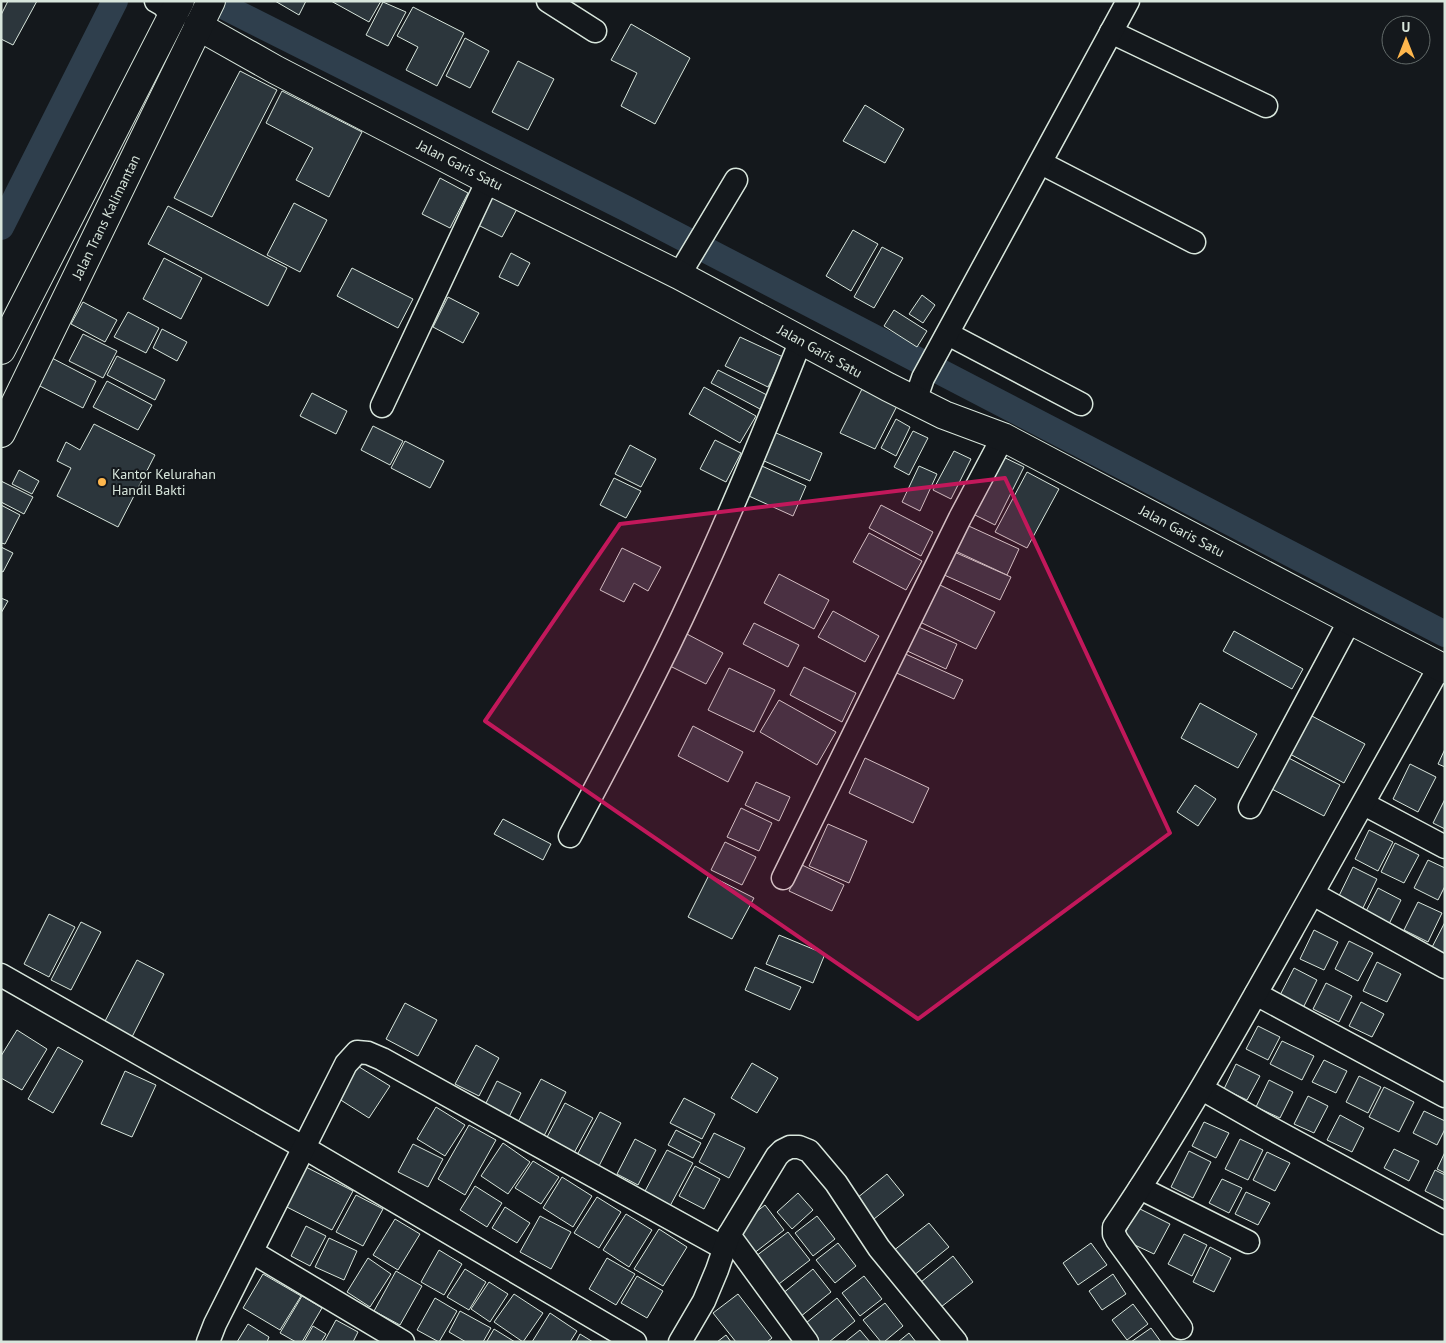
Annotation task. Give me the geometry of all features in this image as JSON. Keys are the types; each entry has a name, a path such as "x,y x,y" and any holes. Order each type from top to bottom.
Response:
{"main road":[{"path":"1,350 170,8"},
{"name":"Jalan Garis Satu","path":"203,17 276,70 488,180 684,266 801,340 919,389 944,415 1003,437 1442,667"},
{"name":"Jalan Trans Kalimantan","path":"1,433 203,17"}],"street":[{"path":"548,1 595,31"},
{"path":"919,389 1128,1"},
{"path":"1112,32 1266,106"},
{"path":"1041,163 1194,242"},
{"path":"382,406 488,180"},
{"path":"684,266 736,180"},
{"path":"948,334 1081,404"},
{"path":"570,836 648,687 694,593 726,523 801,340"},
{"path":"783,878 960,518 1003,437"},
{"path":"1250,807 1350,620"},
{"path":"1181,1328 1114,1234 1114,1227 1202,1089 1442,667"},
{"path":"1364,804 1445,847"},
{"path":"1313,894 1445,967"},
{"path":"1,975 303,1147 635,1342"},
{"path":"1256,994 1445,1096"},
{"path":"208,1342 215,1324 346,1064 357,1052 362,1051 382,1059 726,1242 807,1342"},
{"path":"1202,1089 1445,1223"},
{"path":"680,1342 704,1301 726,1242 776,1156 782,1150 790,1147 799,1147 809,1151 836,1183 879,1248 956,1342"},
{"path":"1140,1188 1248,1242"},
{"path":"252,1252 403,1342"}],"highlighted area":[{"path":"1005,478 1170,833 918,1019 485,721 620,524"}],"building":[{"path":"8,1 37,1 13,45 1,39 1,15"},
{"path":"275,1 306,1 299,15"},
{"path":"331,1 381,1 369,22"},
{"path":"383,2 406,12 388,46 366,35"},
{"path":"413,7 464,33 437,86 406,70 418,47 397,36"},
{"path":"631,24 690,58 655,124 621,106 637,73 611,60"},
{"path":"465,38 489,51 470,88 446,76"},
{"path":"518,61 554,79 528,130 492,112"},
{"path":"240,71 277,90 212,217 174,198"},
{"path":"282,91 362,132 329,197 296,180 313,148 266,123"},
{"path":"865,105 904,129 885,163 843,141"},
{"path":"440,178 468,193 450,228 422,214"},
{"path":"485,193 517,209 502,237 470,221"},
{"path":"294,203 327,220 300,272 267,255"},
{"path":"168,206 287,268 268,306 148,244"},
{"path":"853,230 878,244 851,291 826,276"},
{"path":"882,247 903,258 874,308 854,297"},
{"path":"511,253 530,263 518,286 499,277"},
{"path":"164,258 202,278 181,319 143,299"},
{"path":"352,268 413,299 398,328 337,296"},
{"path":"922,295 935,305 923,323 909,314"},
{"path":"448,297 479,313 463,343 433,327"},
{"path":"83,302 117,320 105,342 71,324"},
{"path":"894,310 927,331 917,347 884,326"},
{"path":"128,312 159,328 146,353 114,337"},
{"path":"162,329 187,342 177,361 153,348"},
{"path":"83,334 117,351 103,378 69,361"},
{"path":"740,337 783,357 768,387 725,366"},
{"path":"117,356 165,380 155,400 107,375"},
{"path":"50,357 96,381 83,408 36,384"},
{"path":"718,370 767,395 760,409 711,383"},
{"path":"107,381 152,405 138,430 93,407"},
{"path":"704,387 756,416 740,443 689,414"},
{"path":"862,389 897,406 875,449 840,433"},
{"path":"312,393 347,411 336,434 300,416"},
{"path":"896,419 910,427 896,456 881,448"},
{"name":"Kantor Kelurahan Handil Bakti","path":"94,424 155,455 118,527 57,496 71,468 57,461 66,442 80,450"},
{"path":"373,426 403,441 390,465 361,450"},
{"path":"767,429 822,453 810,481 755,457"},
{"path":"913,431 928,438 909,475 894,467"},
{"path":"715,440 741,453 726,482 700,469"},
{"path":"405,441 444,461 430,488 391,468"},
{"path":"630,445 656,459 641,487 615,474"},
{"path":"954,451 971,459 951,499 933,490"},
{"path":"995,453 1024,467 995,525 967,511"},
{"path":"753,462 806,486 793,516 740,492"},
{"path":"919,466 937,474 920,511 902,502"},
{"path":"19,470 39,481 32,494 12,484"},
{"path":"1027,472 1059,489 1027,548 995,532"},
{"path":"614,478 641,491 626,518 600,505"},
{"path":"1,481 33,497 24,514 1,502"},
{"path":"1,505 20,515 5,544 1,543"},
{"path":"881,505 933,532 921,556 869,528"},
{"path":"960,522 1019,549 1007,575 949,548"},
{"path":"869,533 922,561 906,590 853,562"},
{"path":"1,547 13,553 3,572 1,571"},
{"path":"622,548 661,567 648,591 634,583 624,602 600,590"},
{"path":"952,551 1011,577 1000,600 942,574"},
{"path":"779,574 829,600 814,629 764,603"},
{"path":"938,584 995,612 976,649 920,622"},
{"path":"1,598 8,601 1,613"},
{"path":"833,611 879,636 865,662 818,637"},
{"path":"754,623 799,645 788,667 743,644"},
{"path":"914,625 957,644 946,669 903,649"},
{"path":"1234,631 1303,669 1292,689 1223,651"},
{"path":"685,633 723,653 706,684 668,665"},
{"path":"899,651 963,680 954,699 890,670"},
{"path":"804,667 856,693 842,722 790,695"},
{"path":"729,668 775,690 754,732 708,710"},
{"path":"779,700 836,732 817,765 760,732"},
{"path":"1200,703 1257,734 1238,768 1181,738"},
{"path":"1310,715 1365,744 1344,783 1290,754"},
{"path":"693,726 743,752 728,782 678,756"},
{"path":"1445,749 1445,767 1438,764"},
{"path":"1283,755 1340,785 1324,816 1266,786"},
{"path":"865,758 929,788 913,823 849,793"},
{"path":"1410,764 1436,777 1418,812 1393,799"},
{"path":"756,782 790,797 779,821 745,805"},
{"path":"1195,785 1216,799 1198,826 1177,812"},
{"path":"1445,799 1445,829 1433,823"},
{"path":"741,808 772,823 759,851 727,837"},
{"path":"503,819 551,844 543,860 494,834"},
{"path":"828,824 867,841 849,883 809,866"},
{"path":"1369,830 1393,842 1378,871 1355,859"},
{"path":"725,842 756,857 742,885 711,870"},
{"path":"1395,843 1419,855 1404,883 1381,872"},
{"path":"1428,860 1445,868 1445,886 1438,900 1414,888"},
{"path":"802,865 844,885 832,911 789,891"},
{"path":"1353,867 1377,879 1361,912 1337,900"},
{"path":"709,875 754,898 732,939 688,917"},
{"path":"1378,888 1401,900 1387,928 1363,917"},
{"path":"1418,902 1442,913 1428,942 1404,930"},
{"path":"49,914 75,927 49,977 24,964"},
{"path":"81,922 101,932 71,990 51,980"},
{"path":"1445,922 1445,960 1429,953"},
{"path":"1314,930 1338,942 1324,970 1300,959"},
{"path":"779,935 825,954 813,983 766,964"},
{"path":"1349,941 1373,953 1358,981 1335,969"},
{"path":"137,960 164,974 132,1037 104,1023"},
{"path":"1377,962 1401,974 1387,1002 1363,991"},
{"path":"755,967 801,987 790,1010 745,990"},
{"path":"1294,968 1317,980 1303,1008 1279,997"},
{"path":"1326,983 1352,996 1339,1022 1313,1009"},
{"path":"1361,1002 1384,1014 1372,1037 1349,1026"},
{"path":"405,1003 437,1020 418,1056 386,1039"},
{"path":"1258,1026 1280,1037 1268,1060 1246,1049"},
{"path":"17,1030 47,1049 22,1090 1,1078 1,1056"},
{"path":"1282,1041 1314,1056 1302,1080 1270,1064"},
{"path":"476,1045 499,1058 479,1096 455,1084"},
{"path":"58,1047 83,1061 53,1113 28,1099"},
{"path":"1324,1060 1347,1071 1336,1093 1312,1082"},
{"path":"752,1063 778,1078 757,1113 731,1098"},
{"path":"1236,1064 1260,1076 1247,1100 1224,1089"},
{"path":"356,1065 390,1086 369,1118 336,1097"},
{"path":"125,1071 156,1085 132,1137 101,1124"},
{"path":"1359,1076 1381,1087 1368,1113 1346,1102"},
{"path":"541,1079 566,1092 544,1136 518,1122"},
{"path":"1269,1080 1293,1092 1280,1118 1256,1107"},
{"path":"497,1081 521,1093 508,1119 484,1107"},
{"path":"1384,1087 1414,1102 1399,1132 1369,1117"},
{"path":"1308,1096 1328,1106 1314,1133 1294,1124"},
{"path":"684,1098 715,1114 702,1139 670,1123"},
{"path":"565,1103 593,1118 574,1153 546,1139"},
{"path":"436,1107 465,1125 445,1156 417,1139"},
{"path":"1424,1111 1445,1121 1445,1129 1437,1145 1413,1133"},
{"path":"600,1112 621,1123 599,1166 577,1155"},
{"path":"1340,1115 1364,1128 1352,1152 1327,1140"},
{"path":"1204,1122 1229,1133 1216,1158 1192,1146"},
{"path":"469,1125 496,1140 465,1195 438,1179"},
{"path":"676,1130 701,1143 693,1158 668,1145"},
{"path":"714,1133 745,1148 729,1178 699,1162"},
{"path":"635,1139 656,1150 638,1185 617,1174"},
{"path":"1240,1139 1263,1150 1248,1180 1225,1169"},
{"path":"503,1143 530,1162 508,1194 481,1176"},
{"path":"413,1144 443,1159 428,1187 398,1172"},
{"path":"1394,1149 1419,1161 1409,1181 1384,1168"},
{"path":"667,1150 693,1163 670,1206 644,1193"},
{"path":"1189,1151 1211,1162 1193,1198 1171,1187"},
{"path":"1267,1152 1290,1163 1275,1191 1253,1180"},
{"path":"1445,1152 1445,1173 1437,1169"},
{"path":"533,1161 559,1177 541,1204 515,1188"},
{"path":"300,1164 353,1191 332,1230 279,1203"},
{"path":"695,1166 720,1179 704,1209 679,1196"},
{"path":"1435,1170 1445,1175 1445,1201 1425,1191"},
{"path":"887,1174 904,1195 874,1219 857,1198"},
{"path":"562,1177 592,1196 573,1227 543,1208"},
{"path":"1222,1179 1242,1188 1229,1213 1209,1203"},
{"path":"475,1186 502,1203 487,1227 460,1210"},
{"path":"1246,1192 1270,1203 1258,1225 1235,1214"},
{"path":"798,1193 813,1210 792,1229 777,1212"},
{"path":"356,1195 383,1209 363,1246 336,1232"},
{"path":"597,1197 621,1212 599,1248 574,1233"},
{"path":"765,1205 784,1230 753,1254 734,1229"},
{"path":"505,1207 530,1223 517,1243 492,1228"},
{"path":"1138,1208 1170,1224 1154,1254 1122,1239"},
{"path":"626,1214 652,1230 629,1267 603,1250"},
{"path":"540,1216 571,1232 551,1269 520,1252"},
{"path":"817,1216 835,1239 813,1256 795,1233"},
{"path":"395,1219 420,1234 398,1270 373,1255"},
{"path":"929,1223 949,1247 913,1276 893,1251"},
{"path":"306,1226 326,1236 310,1266 291,1256"},
{"path":"659,1229 687,1247 663,1286 634,1269"},
{"path":"788,1232 810,1260 775,1287 752,1259"},
{"path":"1184,1234 1207,1245 1192,1276 1168,1264"},
{"path":"329,1238 357,1251 344,1280 315,1267"},
{"path":"838,1243 856,1266 835,1283 816,1260"},
{"path":"1091,1243 1107,1265 1078,1285 1063,1263"},
{"path":"1210,1247 1231,1258 1214,1292 1193,1282"},
{"path":"439,1250 462,1264 444,1295 421,1282"},
{"path":"953,1256 973,1282 941,1307 921,1282"},
{"path":"368,1258 391,1274 370,1307 347,1292"},
{"path":"607,1258 635,1274 616,1305 589,1289"},
{"path":"465,1269 486,1282 469,1310 447,1297"},
{"path":"813,1269 831,1292 795,1321 777,1298"},
{"path":"396,1271 422,1286 400,1325 374,1311"},
{"path":"263,1274 301,1296 280,1330 243,1308"},
{"path":"1113,1274 1126,1294 1102,1310 1089,1291"},
{"path":"637,1276 663,1291 647,1318 621,1303"},
{"path":"864,1276 882,1299 860,1316 842,1293"},
{"path":"489,1282 508,1294 490,1322 471,1309"},
{"path":"514,1294 543,1313 523,1342 494,1322"},
{"path":"738,1294 772,1338 767,1342 736,1342 713,1313"},
{"path":"302,1296 322,1308 302,1342 296,1342 280,1333"},
{"path":"435,1298 457,1311 439,1342 417,1330"},
{"path":"837,1298 855,1321 829,1342 812,1342 801,1327"},
{"path":"885,1303 903,1326 884,1342 881,1342 863,1320"},
{"path":"1133,1304 1148,1324 1127,1340 1112,1320"},
{"path":"460,1311 491,1328 483,1342 466,1342 449,1332"},
{"path":"550,1313 577,1331 570,1342 532,1342"},
{"path":"336,1320 358,1332 353,1342 324,1342"},
{"path":"248,1324 269,1337 267,1342 237,1342"},
{"path":"313,1326 326,1334 321,1342 304,1342"},
{"path":"1151,1328 1161,1342 1131,1342"},
{"path":"494,1329 515,1342 488,1342"},
{"path":"860,1330 870,1342 845,1342"},
{"path":"909,1333 916,1342 898,1342"},
{"path":"580,1334 593,1342 576,1342"},
{"path":"726,1335 731,1342 717,1342"}],"waterway":[{"path":"1,227 115,1"},
{"path":"213,1 627,209 1445,634"}],"place":[{"name":"Kantor Kelurahan Handil Bakti","path":"102,482"}]}
